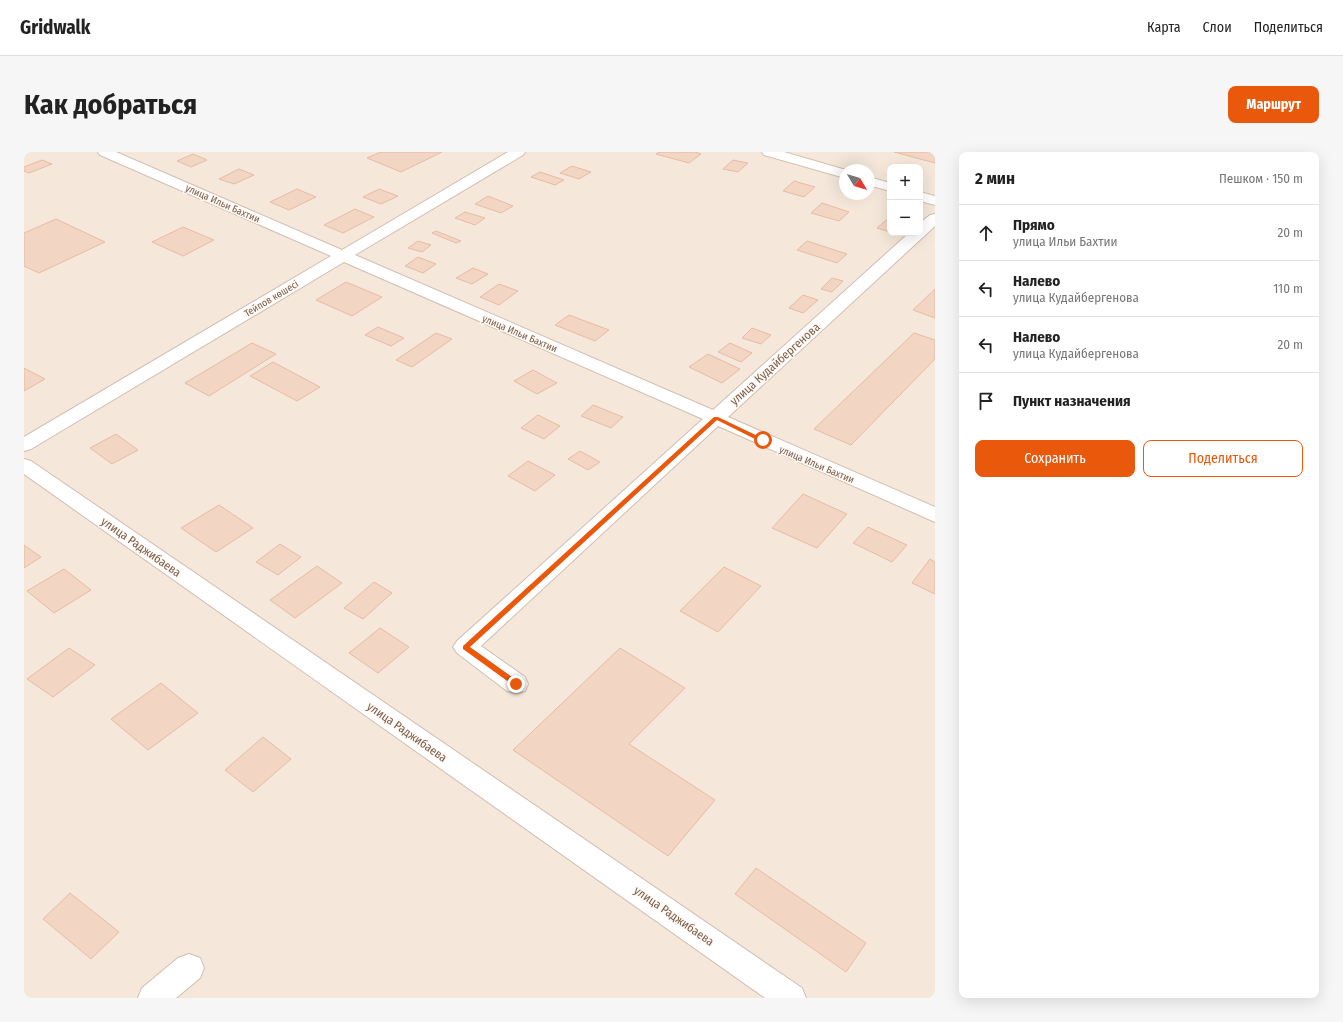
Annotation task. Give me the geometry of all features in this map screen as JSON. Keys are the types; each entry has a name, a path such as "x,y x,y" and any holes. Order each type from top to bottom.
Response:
{"street":[{"name":"улица Ильи Бахтии","path":"105,152 935,515"},
{"name":"Тейпов көшесі","path":"24,445 518,152"},
{"path":"769,152 839,172"},
{"path":"875,183 887,186"},
{"path":"923,197 935,201"},
{"name":"улица Кудайбергенова","path":"923,228 935,218"},
{"name":"улица Кудайбергенова","path":"516,684 465,647 915,236"},
{"name":"улица Раджибаева","path":"24,465 791,998"},
{"path":"153,998 189,968"}],"shaded area":[{"path":"24,152 935,152 935,998 24,998"}],"building":[{"path":"381,152 442,152 401,172 367,158"},
{"path":"659,152 695,152 701,154 689,163 656,154"},
{"path":"894,152 935,152 935,163"},
{"path":"193,154 207,160 191,167 177,161"},
{"path":"42,160 52,164 29,173 24,171 24,167"},
{"path":"733,160 748,163 738,172 723,169"},
{"path":"572,166 591,172 579,179 560,173"},
{"path":"239,169 254,175 234,184 219,179"},
{"path":"540,172 564,180 555,185 531,177"},
{"path":"794,181 815,187 804,197 783,191"},
{"path":"297,189 316,197 289,210 270,202"},
{"path":"379,189 398,196 381,204 363,197"},
{"path":"488,196 513,206 501,213 475,204"},
{"path":"822,203 849,212 839,221 811,213"},
{"path":"355,209 374,217 343,233 324,225"},
{"path":"465,212 485,218 475,225 455,218"},
{"path":"56,219 105,242 39,273 24,266 24,233"},
{"path":"887,220 887,231 877,228"},
{"path":"183,227 214,240 183,256 152,242"},
{"path":"436,231 461,241 456,243 432,233"},
{"path":"418,241 431,245 422,252 408,248"},
{"path":"807,241 847,254 837,263 797,250"},
{"path":"418,257 436,264 423,273 405,266"},
{"path":"473,268 488,274 472,284 456,278"},
{"path":"832,278 843,281 832,292 821,289"},
{"path":"346,282 382,297 352,316 316,300"},
{"path":"499,284 518,291 499,305 480,297"},
{"path":"935,289 935,318 913,310"},
{"path":"803,295 818,300 803,313 789,308"},
{"path":"569,315 609,330 595,341 555,325"},
{"path":"378,327 404,338 391,346 365,335"},
{"path":"752,328 771,335 761,344 742,338"},
{"path":"436,333 452,339 412,367 396,360"},
{"path":"914,333 935,340 935,359 851,445 814,429"},
{"path":"252,343 276,354 209,396 185,383"},
{"path":"730,343 752,353 741,362 718,352"},
{"path":"708,354 740,369 722,383 689,367"},
{"path":"273,362 320,387 297,401 250,376"},
{"path":"24,368 45,379 24,391"},
{"path":"533,370 557,383 537,394 514,381"},
{"path":"593,405 623,417 611,428 581,416"},
{"path":"538,415 560,426 544,439 521,428"},
{"path":"116,434 138,450 112,464 90,448"},
{"path":"580,451 600,462 588,470 568,459"},
{"path":"528,461 555,475 535,491 508,476"},
{"path":"803,494 847,514 817,548 772,528"},
{"path":"219,505 253,528 216,552 181,528"},
{"path":"868,527 907,545 892,562 853,543"},
{"path":"280,544 301,557 278,575 256,562"},
{"path":"24,545 41,557 24,568"},
{"path":"930,559 935,562 935,594 912,583"},
{"path":"317,566 342,583 295,618 270,600"},
{"path":"724,567 761,586 718,632 680,611"},
{"path":"64,569 91,590 54,613 27,591"},
{"path":"374,582 392,593 363,619 344,608"},
{"path":"380,628 409,647 378,673 349,653"},
{"path":"69,648 95,665 53,697 27,679"},
{"path":"620,648 685,688 629,744 715,800 668,856 513,750"},
{"path":"161,683 198,713 148,750 111,719"},
{"path":"263,737 291,759 253,792 225,770"},
{"path":"756,868 866,943 846,972 735,894"},
{"path":"70,893 119,932 91,959 43,919"}],"route":[{"path":"516,684 465,647 716,418 763,440"}]}
